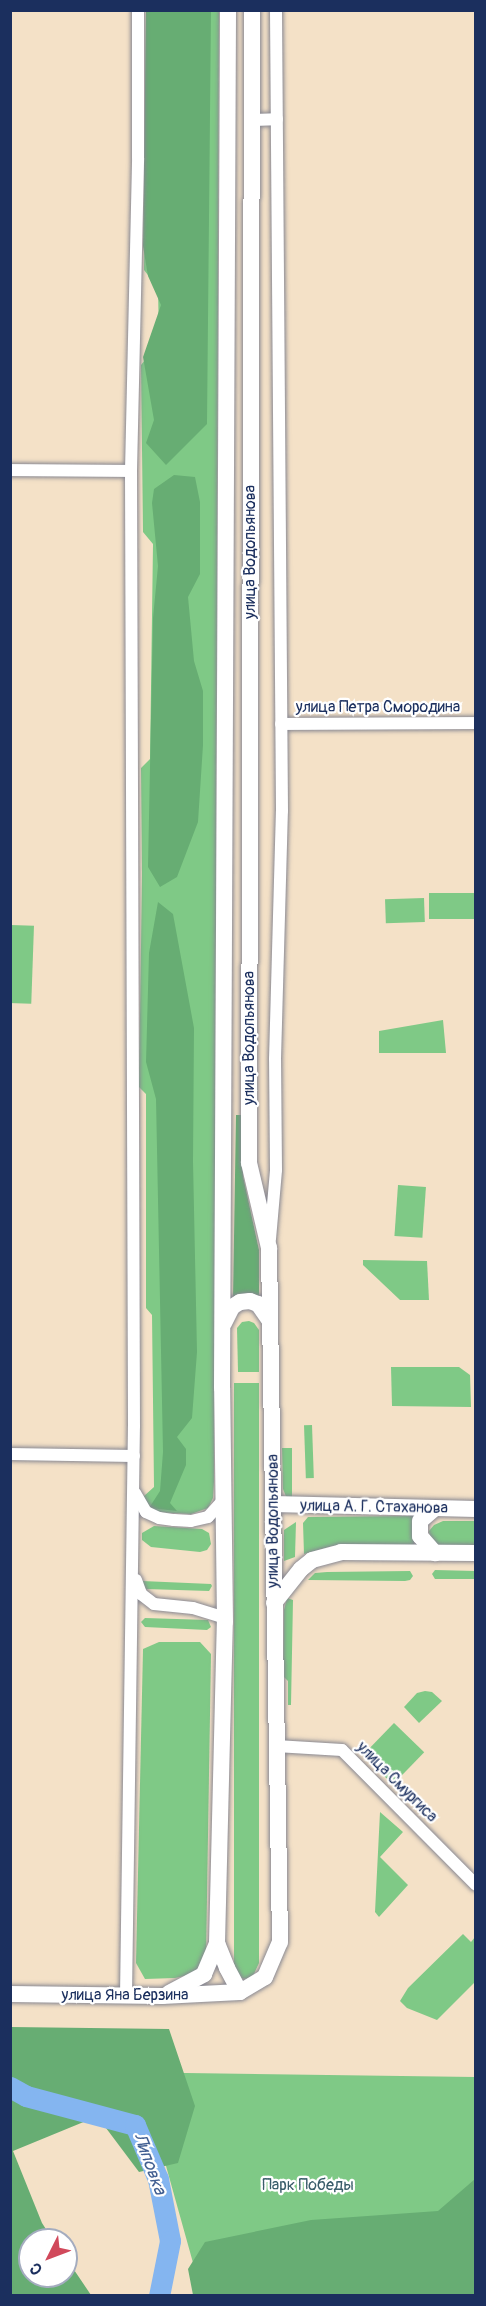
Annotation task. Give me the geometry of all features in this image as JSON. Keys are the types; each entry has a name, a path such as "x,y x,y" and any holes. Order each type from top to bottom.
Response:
{"main road":[{"name":"улица Водопьянова","path":"228,10 222,1326 225,1622 218,1943 227,1968 240,1992 265,1977 280,1942 269,1248 249,1163 252,10"},
{"path":"222,1326 232,1307 240,1302 250,1301 265,1311 270,1322"},
{"name":"улица А. Г. Стаханова","path":"273,1504 476,1509"},
{"path":"435,1509 420,1521 420,1536 435,1553"},
{"path":"274,1603 301,1569 312,1560 341,1552 476,1553"},
{"name":"улица Водопьянова","path":"162,1996 204,1974 218,1943"},
{"name":"улица Яна Берзина","path":"10,1994 162,1996 240,1992"}],"street":[{"path":"126,1996 134,1491 131,471 138,158 138,10"},
{"path":"269,1248 276,1170 275,1059 282,811 276,10"},
{"path":"252,120 278,119"},
{"path":"10,470 131,471"},
{"name":"улица Петра Смородина","path":"281,724 476,723"},
{"path":"10,1454 134,1456"},
{"path":"134,1491 146,1512 159,1518 174,1520 190,1521 208,1517 224,1499"},
{"path":"133,1570 141,1594 154,1604 193,1608 220,1616 225,1622"},
{"name":"улица Смургиса","path":"276,1746 342,1750 476,1885"}],"green space":[{"path":"146,11 219,11 214,1482 213,1498 208,1508 191,1514 154,1512 145,1505 144,1496 154,1487 152,1315 146,1308 146,1094 139,1087 141,768 150,759 153,544 143,532 141,365 159,342 158,288 144,270"},
{"path":"146,11 211,11 207,424 166,465 146,443 154,420 143,357 161,305 148,276 143,246"},
{"path":"174,475 195,477 200,502 200,574 188,597 194,661 203,691 203,745 198,822 177,877 160,887 148,867 153,618 158,566 152,503 154,489"},
{"path":"429,893 475,893 475,919 429,919"},
{"path":"424,898 425,922 386,923 385,899"},
{"path":"158,902 173,914 194,1028 193,1161 197,1352 192,1418 177,1437 186,1449 186,1465 170,1503 177,1511 149,1508 160,1491 163,1452 156,1099 146,1062 149,953"},
{"path":"11,925 34,926 31,1004 10,1003"},
{"path":"443,1020 446,1053 379,1053 379,1031"},
{"path":"236,1115 241,1115 243,1176 259,1250 259,1298 247,1293 233,1298"},
{"path":"398,1185 426,1187 422,1238 394,1236"},
{"path":"363,1260 427,1261 429,1300 400,1300 363,1265"},
{"path":"242,1322 254,1323 259,1330 259,1372 238,1372 237,1328"},
{"path":"391,1367 459,1367 470,1375 471,1407 392,1406"},
{"path":"234,1383 259,1383 259,1963 253,1976 249,1979 239,1978 234,1972"},
{"path":"304,1425 312,1425 314,1478 306,1478"},
{"path":"282,1448 292,1448 292,1498 287,1499 283,1489"},
{"path":"414,1516 414,1546 333,1546 304,1554 303,1523 308,1517"},
{"path":"443,1521 475,1521 475,1548 439,1548 431,1542 429,1531 434,1525"},
{"path":"296,1522 295,1557 284,1561 284,1530"},
{"path":"154,1526 202,1529 209,1533 211,1544 207,1550 200,1552 151,1547 142,1540 142,1533"},
{"path":"435,1570 475,1571 475,1579 435,1579 432,1574"},
{"path":"410,1571 413,1576 410,1580 405,1581 308,1580 315,1573"},
{"path":"142,1581 211,1584 212,1586 209,1591 146,1589 142,1587"},
{"path":"287,1598 293,1600 291,1705 288,1705 288,1681 283,1676 284,1610"},
{"path":"145,1618 208,1620 211,1627 207,1630 145,1627 141,1622"},
{"path":"159,1642 200,1642 211,1654 206,1957 193,1974 175,1978 145,1979 136,1963 143,1649"},
{"path":"432,1692 442,1701 419,1723 404,1707 417,1693"},
{"path":"394,1723 424,1752 393,1785 363,1755"},
{"path":"380,1812 403,1832 380,1857 408,1885 379,1917 375,1912"},
{"path":"463,1934 471,1942 475,1937 475,1982 437,2020 407,2008 400,2001 408,1988"},
{"path":"11,2027 169,2029 195,2106 178,2163 139,2172 103,2124 86,2121 13,2151 45,2228 18,2228 18,2288 78,2288 78,2276 91,2295 11,2295"},
{"name":"Парк Победы","path":"116,2072 475,2077 475,2295 202,2295 161,2148"},
{"path":"475,2179 475,2295 193,2295 188,2269 205,2242 311,2220 438,2211"}],"waterway":[{"name":"Липовка","path":"10,2087 26,2096 135,2125 158,2179 170,2241 159,2296"}]}
